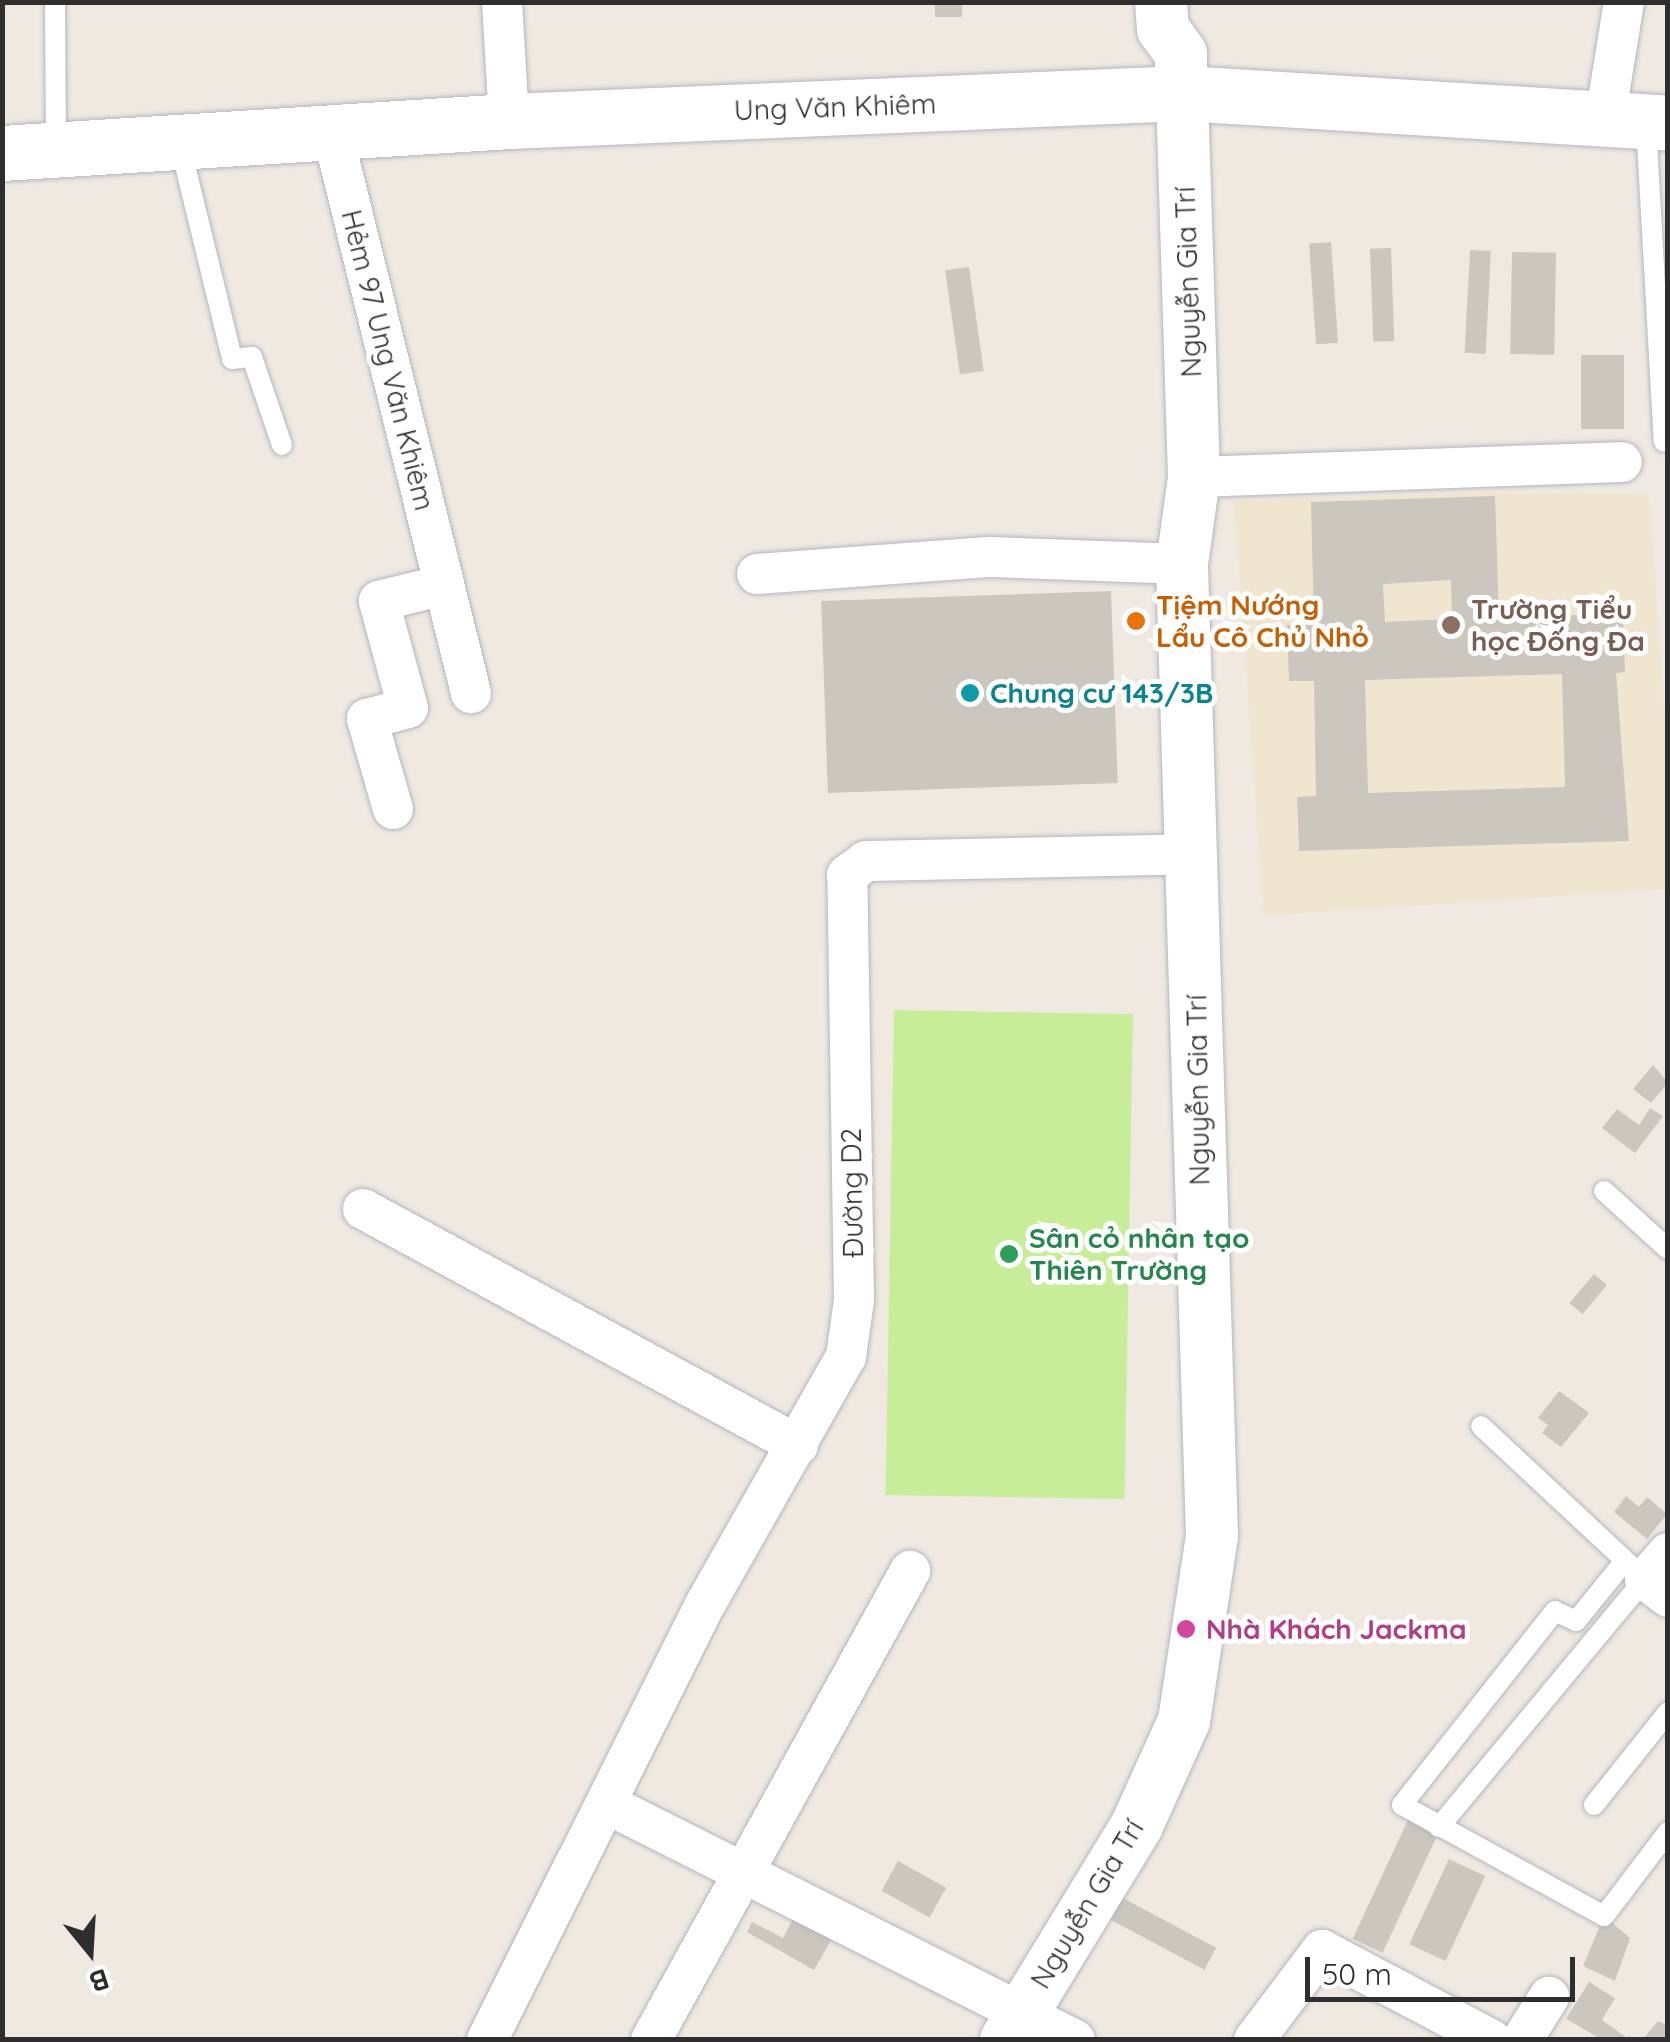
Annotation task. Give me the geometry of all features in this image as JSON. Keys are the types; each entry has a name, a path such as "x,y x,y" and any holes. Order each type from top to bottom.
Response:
{"main road":[{"name":"Ung Văn Khiêm","path":"2,154 178,138 333,135 1182,74 1639,121"}],"street":[{"path":"502,2 509,121"},
{"name":"Nguyễn Gia Trí","path":"1161,2 1163,29 1182,74"},
{"name":"Nguyễn Gia Trí","path":"1014,2025 1137,1825 1184,1721 1212,1536 1195,854 1182,564 1194,476 1182,74 1196,26 1194,2"},
{"path":"1624,2 1639,121"},
{"name":"Hẻm 97 Ung Văn Khiêm","path":"333,135 471,693"},
{"path":"1194,476 1622,462"},
{"path":"757,574 991,558 1182,564"},
{"path":"394,809 367,719 408,708 379,600 443,585"},
{"name":"Đường D2","path":"487,2040 706,1603 798,1446 852,1333 847,875 866,861 1195,854"},
{"path":"364,1208 798,1446"},
{"path":"650,2040 910,1571"},
{"path":"607,1804 748,1869 1014,2025 1075,2040"},
{"path":"1254,2040 1322,1950 1492,2040"},
{"path":"1522,2040 1549,1996"}],"lane":[{"path":"55,2 56,149"},
{"path":"1639,121 1664,441"},
{"path":"178,138 232,360 252,358 282,446"},
{"path":"1604,1191 1668,1249"},
{"path":"1482,1426 1651,1573"},
{"path":"1438,1827 1651,1573"},
{"path":"1651,1573 1576,1621 1555,1611 1402,1804 1604,1916 1668,1832"},
{"path":"1594,1805 1668,1712"}],"shaded area":[{"name":"Trường Tiểu học Đống Đa","path":"1495,493 1649,494 1667,749 1667,889 1264,916 1234,501"}],"green space":[{"name":"Sân cỏ nhân tạo Thiên Trường","path":"894,1010 1133,1014 1124,1499 886,1495"}],"building":[{"path":"935,2 962,2 962,17 935,17"},
{"path":"1331,242 1338,343 1316,344 1309,244"},
{"path":"1391,248 1394,341 1373,342 1370,249"},
{"path":"1470,250 1491,251 1486,354 1465,353"},
{"path":"1512,252 1556,253 1554,355 1510,354"},
{"path":"969,267 984,371 960,374 945,270"},
{"path":"1581,355 1624,355 1624,429 1581,429"},
{"path":"1495,496 1499,617 1623,614 1625,672 1616,673 1629,841 1299,851 1297,797 1316,796 1314,681 1289,681 1287,625 1314,624 1311,502","holes":["1451,580 1452,619 1385,622 1383,584","1562,674 1565,787 1368,793 1365,680"]},
{"name":"Chung cư 143/3B","path":"1111,591 1118,783 828,793 821,601"},
{"path":"1653,1065 1668,1083 1651,1103 1633,1089"},
{"path":"1650,1108 1663,1116 1635,1153 1602,1128 1617,1109 1639,1125"},
{"path":"1594,1274 1607,1285 1583,1314 1570,1303"},
{"path":"1559,1391 1589,1413 1561,1447 1542,1433 1548,1425 1538,1418"},
{"path":"1626,1496 1639,1507 1647,1497 1667,1514 1647,1539 1614,1512"},
{"path":"1408,1820 1438,1834 1383,1953 1353,1939"},
{"path":"1449,1859 1485,1876 1446,1961 1409,1944"},
{"path":"898,1861 946,1888 930,1917 882,1891"},
{"path":"1119,1896 1216,1948 1204,1970 1107,1918"},
{"path":"797,1912 835,1933 814,1970 747,1932 752,1922 783,1938"},
{"path":"1604,1916 1630,1938 1615,1981 1583,1966"},
{"path":"1589,1982 1615,1998 1602,2020 1630,2040 1603,2040 1566,2019"},
{"path":"1658,2021 1668,2026 1668,2040 1642,2040"}],"place":[{"name":"Tịệm Nướng Lẩu Cô Chủ Nhỏ","path":"1136,621"},
{"name":"Trường Tiểu học Đống Đa","path":"1451,625"},
{"name":"Chung cư 143/3B","path":"970,693"},
{"name":"Sân cỏ nhân tạo Thiên Trường","path":"1009,1254"},
{"name":"Nhà Khách Jackma","path":"1186,1629"}]}
